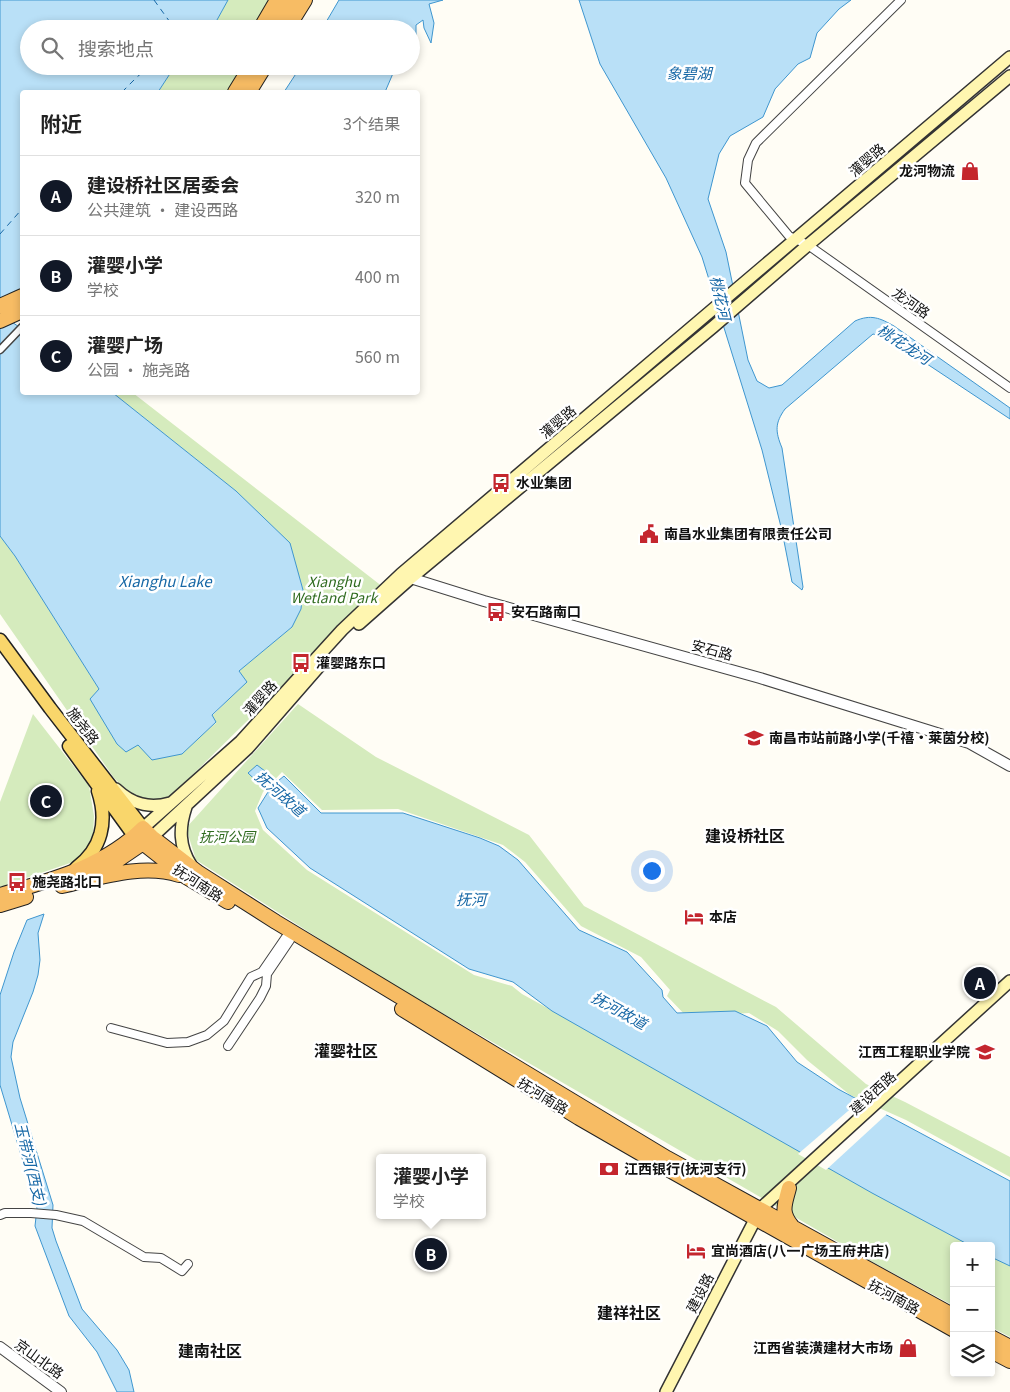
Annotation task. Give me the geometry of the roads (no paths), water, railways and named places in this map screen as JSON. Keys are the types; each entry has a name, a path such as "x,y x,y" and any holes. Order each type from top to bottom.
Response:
{"highway":[{"path":"265,20 277,0"},
{"path":"278,20 290,0"},
{"path":"293,20 304,0"},
{"path":"235,90 240,75"},
{"path":"235,90 245,75"},
{"path":"250,90 259,75"},
{"path":"0,306 20,297"},
{"path":"0,321 20,312"},
{"path":"0,895 102,871 143,837"},
{"name":"抚河南路","path":"143,837 189,873 288,938 579,1118 760,1215 792,1226 950,1314"},
{"path":"0,905 65,880 156,870 189,873"},
{"name":"抚河南路","path":"189,873 276,922 950,1328"},
{"path":"788,1186 784,1207 785,1217 792,1226"},
{"path":"995,1339 1010,1347"},
{"path":"995,1353 1010,1361"}],"main road":[{"name":"灌婴路","path":"143,837 174,802 246,735 342,630 1010,57"},
{"name":"灌婴路","path":"143,837 186,808 248,748 347,635 406,576 713,328 808,245 1010,76"},
{"name":"施尧路","path":"0,640 98,778"},
{"name":"施尧路","path":"0,650 143,837"},
{"path":"98,778 128,799 143,806 160,806 174,802"},
{"path":"65,880 82,864 99,843 103,829 98,778"},
{"path":"186,808 180,828 189,873"},
{"name":"建设西路","path":"903,1082 1010,981"},
{"name":"建设西路","path":"760,1215 788,1186 1010,988"},
{"name":"建设路","path":"666,1392 760,1215"}],"street":[{"name":"龙河路","path":"901,0 756,143 748,160 745,183 789,236 808,245 1010,388"},
{"path":"0,350 20,329"},
{"name":"安石路","path":"406,576 484,601 760,678 931,731 968,743 1010,766"},
{"path":"111,1028 167,1043 188,1042 207,1036 224,1021 251,977 262,972 288,938"},
{"path":"228,1046 260,998 266,986 267,974 288,938"},
{"path":"0,1215 5,1213 31,1213 56,1215 83,1221 144,1257 161,1258 182,1271 188,1264"},
{"name":"京山北路","path":"0,1347 61,1392"}],"water":[{"name":"Xianghu Lake","path":"0,0 228,0 217,20 20,20 20,75 169,75 159,90 20,90 20,304 9,320 20,328 20,395 116,395 236,491 290,543 303,590 301,609 292,627 239,671 247,682 212,715 216,722 182,754 152,760 138,745 126,752 117,744 90,699 99,689 15,556 0,536"},
{"path":"339,0 443,0 429,4 434,23 431,43 424,28 423,20 420,22 420,20 327,20"},
{"name":"象碧湖","path":"579,0 851,0 839,9 817,33 810,58 798,64 775,89 763,117 730,136 719,154 708,199 726,252 748,360 757,381 769,388 782,385 855,321 871,317 894,326 1010,408 1010,419 906,350 884,337 873,334 785,409 779,419 777,432 782,448 802,590 792,582 782,531 762,450 702,257 666,178 600,64"},
{"path":"295,75 392,75 386,90 285,90"},
{"name":"抚河","path":"257,765 278,781 284,776 321,813 403,813 499,846 518,860 579,930 627,952 662,990 663,997 677,1013 735,1011 767,1026 797,1062 838,1089 1010,1181 1010,1266 995,1259 995,1242 964,1242 872,1193 552,1011 513,982 469,969 310,868 267,828 258,808 268,792 248,773"},
{"name":"玉带河(西支)","path":"44,914 38,933 40,960 38,975 13,1042 11,1057 20,1098 53,1205 52,1228 56,1241 82,1309 117,1350 129,1370 134,1392 117,1392 97,1352 69,1316 35,1226 37,1208 0,1085 0,995 27,920"}],"place":[{"name":"龙河物流","path":"970,171"},
{"name":"水业集团","path":"501,483"},
{"name":"南昌水业集团有限责任公司","path":"649,534"},
{"name":"安石路南口","path":"496,612"},
{"name":"灌婴路东口","path":"301,663"},
{"name":"南昌市站前路小学(千禧·莱茵分校)","path":"754,738"},
{"name":"灌婴广场","path":"46,801"},
{"name":"施尧路北口","path":"17,882"},
{"name":"本店","path":"694,917"},
{"name":"建设桥社区居委会","path":"980,983"},
{"name":"江西工程职业学院","path":"985,1052"},
{"name":"江西银行(抚河支行)","path":"609,1169"},
{"name":"宜尚酒店(八一广场王府井店)","path":"696,1251"},
{"name":"灌婴小学","path":"431,1254"},
{"name":"江西省装潢建材大市场","path":"908,1348"}],"district":[{"name":"建设桥社区","path":"745,836"},
{"name":"灌婴社区","path":"346,1051"},
{"name":"建祥社区","path":"629,1313"},
{"name":"建南社区","path":"210,1351"}],"water label":[{"name":"桃花河","path":"720,298"},
{"name":"桃花龙河","path":"904,345"},
{"name":"抚河故道","path":"280,794"},
{"name":"抚河故道","path":"619,1011"}],"park label":[{"name":"Xianghu Wetland Park","path":"334,590"},
{"name":"抚河公园","path":"227,837"}]}
